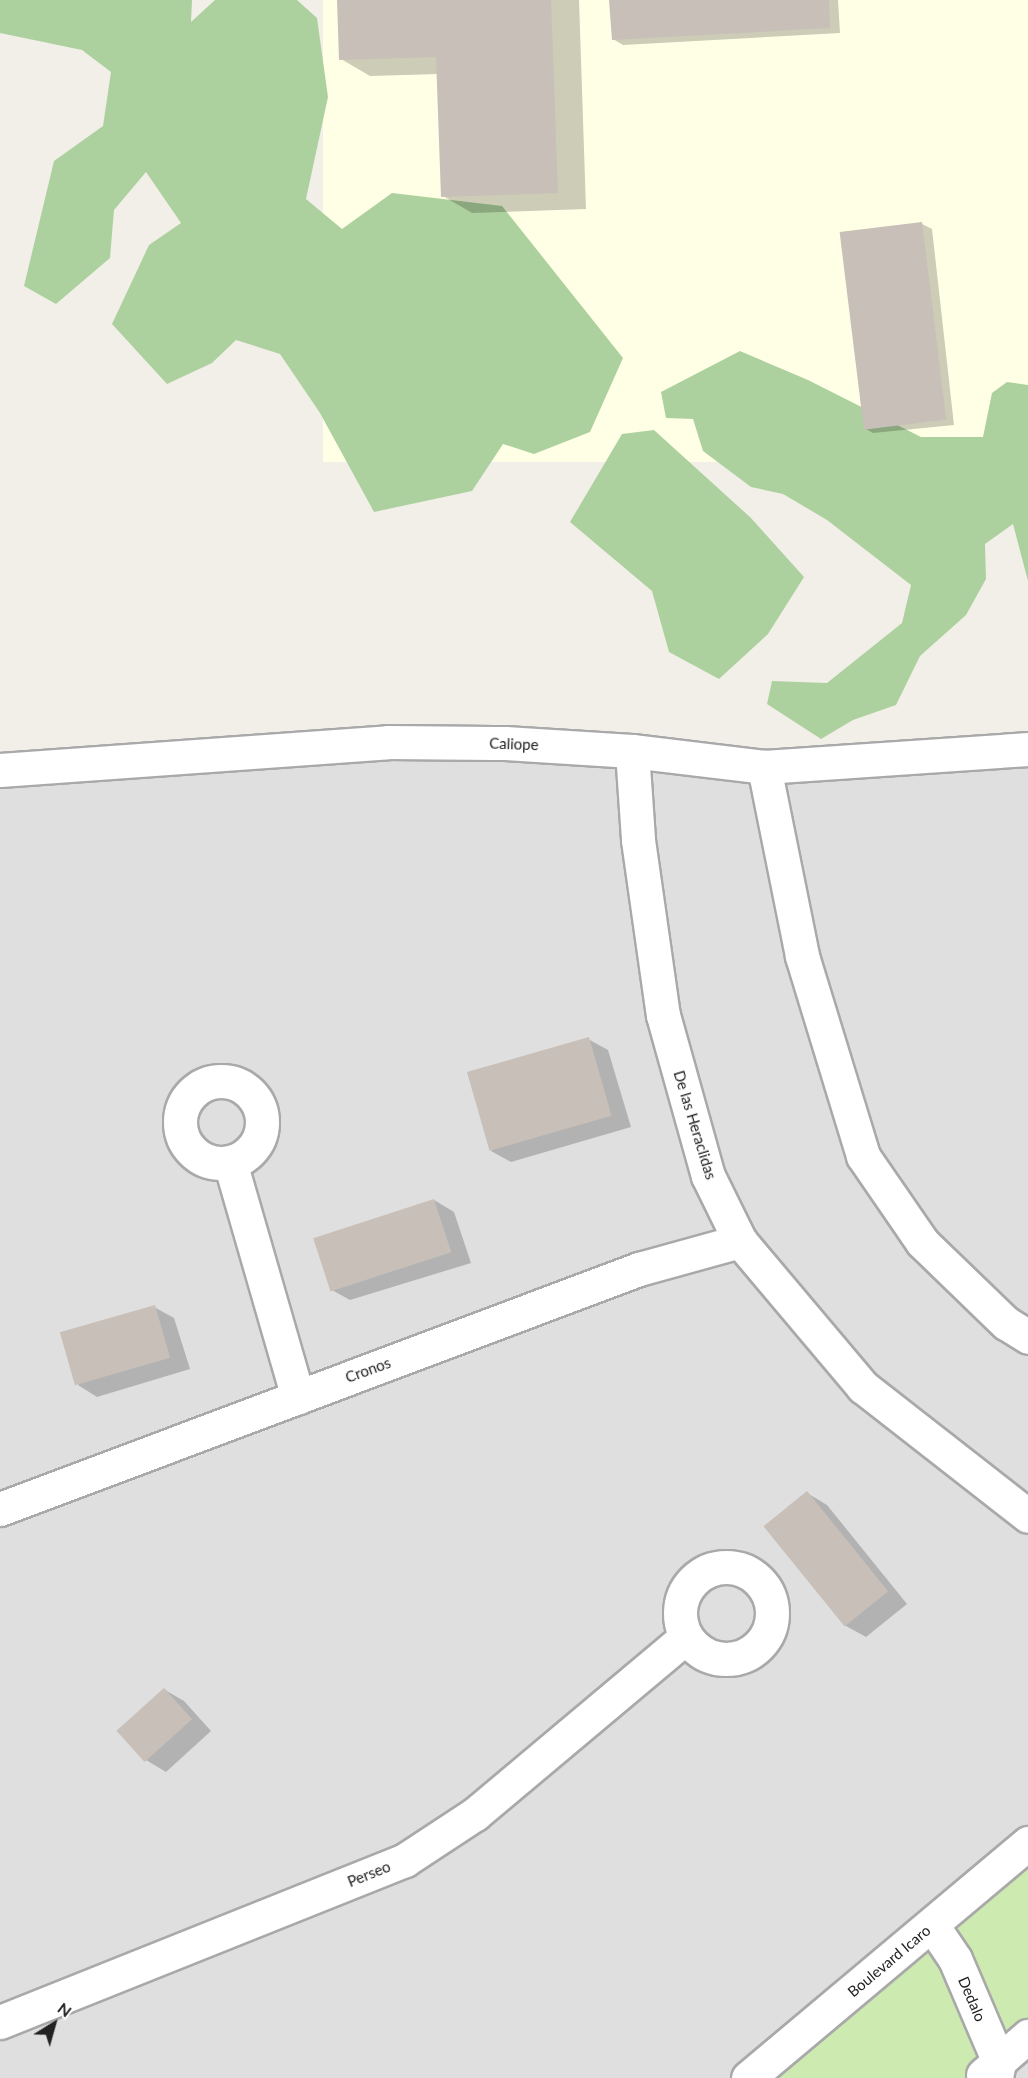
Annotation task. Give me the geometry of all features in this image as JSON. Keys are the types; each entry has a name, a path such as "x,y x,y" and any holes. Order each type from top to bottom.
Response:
{"street":[{"name":"Caliope","path":"0,770 387,742 506,743 632,751 764,767 1028,749"},
{"name":"De las Heraclidas","path":"632,751 638,840 663,1015 708,1176 740,1241 863,1388 1028,1516"},
{"path":"764,767 802,956 862,1156 922,1242 1006,1323 1028,1337"},
{"path":"230,1162 298,1397"},
{"name":"Cronos","path":"0,1509 639,1269 740,1241"},
{"name":"Perseo","path":"0,2022 405,1860 475,1814 686,1637"},
{"name":"Boulevard Icaro","path":"748,2078 1028,1844"},
{"name":"Dedalo","path":"932,1925 955,1959 992,2073"},
{"path":"992,2073 1028,2036"}],"shaded area":[{"path":"323,0 1028,0 1028,462 323,462"},
{"path":"388,742 764,767 1028,746 1028,2078 0,2078 0,775"}],"green space":[{"path":"0,0 192,0 191,22 215,0 297,0 317,18 328,97 306,199 342,229 392,193 502,206 623,358 590,432 534,454 503,444 472,491 374,512 320,413 280,354 236,340 212,363 167,384 112,324 149,245 181,223 146,172 114,210 110,258 56,304 24,286 54,161 103,126 111,72 82,50 0,33"},
{"path":"740,351 808,380 921,437 983,437 992,393 1007,382 1028,385 1028,581 1013,524 985,544 986,579 966,615 920,656 896,705 853,720 821,739 767,704 772,681 827,683 902,623 911,585 827,520 783,494 751,487 703,451 693,419 666,418 661,392"},
{"path":"654,430 751,518 804,577 768,634 719,679 669,652 652,591 570,522 622,434"},
{"path":"1028,1840 1028,2036 979,2078 748,2078"}],"building":[{"path":"337,0 551,0 558,193 441,197 436,57 339,60"},
{"path":"609,0 829,0 830,28 612,40"},
{"path":"922,222 946,420 864,430 840,232"},
{"path":"589,1037 612,1116 490,1151 467,1072"},
{"path":"434,1199 451,1252 331,1292 313,1238"},
{"path":"155,1305 170,1358 75,1385 60,1332"},
{"path":"807,1491 888,1591 845,1626 763,1526"},
{"path":"164,1688 192,1719 145,1762 116,1731"}]}
